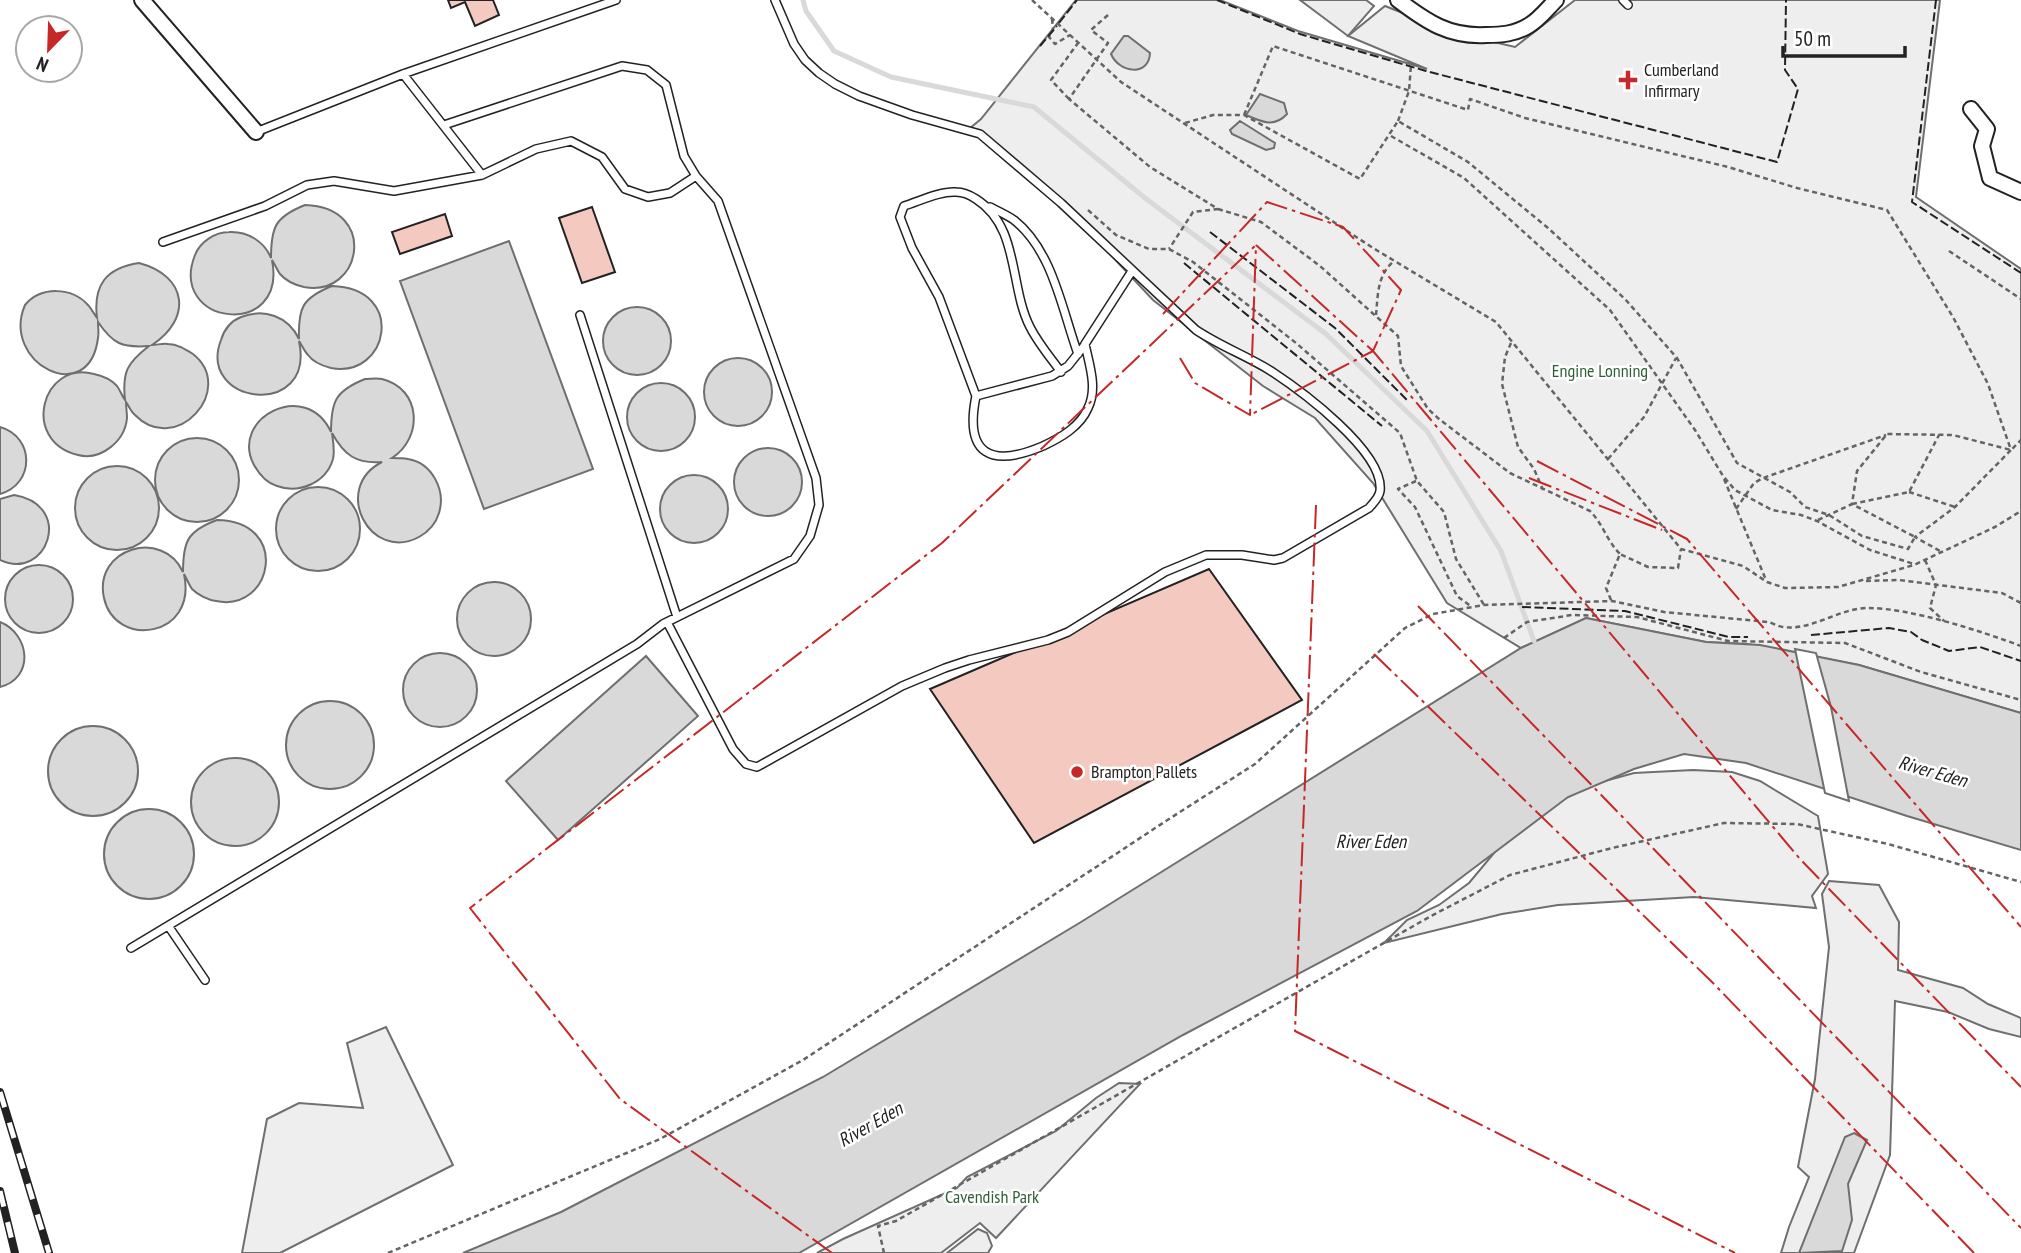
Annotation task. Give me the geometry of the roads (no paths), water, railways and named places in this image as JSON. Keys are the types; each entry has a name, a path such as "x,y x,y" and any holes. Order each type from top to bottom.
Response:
{"street":[{"path":"142,0 256,132"},
{"path":"1398,0 1427,20 1468,37 1515,32 1539,18 1556,0"},
{"path":"1971,110 1987,129 1982,146 1990,178 2021,192"}],"lane":[{"path":"256,132 403,74 615,0"},
{"path":"667,622 733,749 746,764 757,767 902,687 945,668 1068,632 1166,572 1206,555 1219,553 1274,560 1283,558 1369,508 1377,500 1381,490 1377,474 1366,454 1321,406 1270,370 1196,330 1061,202 980,134 912,115 859,96 819,73 805,60 794,44 775,0"},
{"path":"131,948 626,652 667,622 794,559 810,536 818,505 816,478 718,201 696,176 684,156 666,85 647,70 622,66 444,125"},
{"path":"403,74 482,175"},
{"path":"163,242 265,206 307,185 334,181 394,191 482,175 536,149 571,141 602,157 625,189 648,197 670,193 696,176"},
{"path":"1078,354 1052,276 1042,255 1014,220 967,194 944,193 904,206 900,217 912,248 939,297 976,396 973,433 980,446 989,453 1001,457 1021,455 1050,443 1080,422 1089,407 1092,381 1085,344"},
{"path":"983,204 995,216 1008,242 1029,325 1061,372"},
{"path":"976,396 1061,372 1078,354 1132,271"},
{"path":"580,316 677,617"},
{"path":"169,927 205,980"}],"water":[{"path":"1124,36 1128,36 1150,53 1145,66 1133,70 1115,60 1111,54"},
{"path":"1260,94 1284,103 1287,114 1273,122 1246,115"},
{"path":"1240,121 1275,143 1274,148 1266,150 1232,134 1230,130"},
{"path":"305,205 329,210 344,220 352,235 354,251 349,266 339,279 324,287 304,287 282,276 272,260 272,286 263,303 247,312 229,314 211,309 197,297 191,279 195,255 204,242 224,232 242,233 259,242 271,258 272,238 277,224 287,214"},
{"path":"509,241 593,469 484,509 400,281"},
{"path":"139,263 155,269 167,278 179,299 174,323 165,335 152,345 175,345 193,354 205,368 208,384 205,400 196,413 183,423 168,428 151,426 134,414 126,402 127,418 117,441 95,455 78,455 60,447 49,434 44,420 45,404 51,390 61,379 76,373 94,374 115,384 125,400 125,375 131,363 149,346 119,343 108,335 98,322 98,338 91,359 79,371 64,374 49,370 35,360 25,345 21,326 25,305 39,294 65,292 81,299 97,318 97,296 104,280 118,269"},
{"path":"332,286 356,291 372,301 380,316 381,332 377,347 366,360 351,368 331,368 310,357 299,341 300,366 290,383 275,393 257,394 239,390 225,379 218,362 221,340 231,323 250,314 267,314 289,325 299,339 304,305 314,295"},
{"path":"637,307 650,310 661,317 668,328 671,341 668,354 661,365 650,372 637,375 624,372 613,365 606,354 603,341 606,328 613,317 624,310"},
{"path":"738,358 751,361 762,368 769,379 772,392 769,405 762,416 751,423 738,426 725,423 714,416 707,405 704,392 707,379 714,368 725,361"},
{"path":"365,379 382,379 395,384 411,403 414,415 409,439 392,458 408,459 424,466 439,487 441,504 434,524 419,537 401,542 385,540 372,532 363,519 358,504 359,488 367,474 382,462 352,457 332,433 333,459 324,474 311,484 294,489 277,486 269,483 254,465 249,448 252,432 261,420 274,411 289,406 305,408 319,416 331,432 332,413 337,399 347,388"},
{"path":"661,383 674,386 685,393 692,404 695,417 692,430 685,441 674,448 661,451 648,448 637,441 630,430 627,417 630,404 637,393 648,386"},
{"path":"0,427 20,440 26,460 20,481 0,494"},
{"path":"197,438 213,441 227,450 236,464 239,480 236,496 227,510 213,519 197,522 181,519 167,510 158,496 155,480 158,464 167,450 181,441"},
{"path":"768,448 781,451 792,458 799,469 802,482 799,495 792,506 781,513 768,516 755,513 744,506 737,495 734,482 737,469 744,458 755,451"},
{"path":"117,466 133,469 147,478 156,492 159,508 156,524 147,538 133,547 117,550 101,547 87,538 78,524 75,508 78,492 87,478 101,469"},
{"path":"694,475 707,478 718,485 725,496 728,509 725,522 718,533 707,540 694,543 681,540 670,533 663,522 660,509 663,496 670,485 681,478"},
{"path":"318,487 334,490 348,499 357,513 360,529 357,545 348,559 334,568 318,571 302,568 288,559 279,545 276,529 279,513 288,499 302,490"},
{"path":"14,495 33,502 44,512 49,526 47,540 41,552 31,561 17,564 0,560 0,499"},
{"path":"217,520 241,524 256,535 264,549 266,565 261,581 251,594 235,601 210,600 192,589 184,574 185,595 179,612 168,623 153,629 138,630 123,625 111,614 104,598 103,581 109,567 119,556 146,548 161,550 173,558 183,572 184,553 189,539 193,533"},
{"path":"46,565 67,580 73,592 71,612 63,623 46,633 32,633 15,623 7,612 5,592 15,575 26,567"},
{"path":"494,582 508,585 520,593 528,605 531,619 528,633 520,645 508,653 494,656 480,653 468,645 460,633 457,619 460,605 468,593 480,585"},
{"name":"River Eden","path":"1586,618 1706,642 1760,645 1859,665 2021,713 2021,850 1746,763 1684,754 1634,769 1568,797 1417,911 1183,1035 799,1253 463,1253 561,1212 823,1077 1081,922 1521,648"},
{"path":"0,622 18,636 24,656 19,675 0,687"},
{"path":"440,653 454,656 466,664 474,676 477,690 474,704 466,716 454,724 440,727 426,724 414,716 406,704 403,690 406,676 414,664 426,656"},
{"path":"646,656 698,716 558,840 506,781"},
{"path":"330,701 355,708 367,720 374,745 367,770 355,782 330,789 305,782 293,770 286,745 293,720 305,708"},
{"path":"93,726 110,730 125,739 134,754 138,771 134,788 125,803 110,812 93,816 76,812 61,803 52,788 48,771 52,754 61,739 76,730"},
{"path":"235,758 252,762 266,771 275,785 279,802 275,819 266,833 252,842 235,846 218,842 204,833 195,819 191,802 195,785 204,771 218,762"},
{"path":"140,809 158,809 174,816 187,829 194,845 194,863 187,879 174,892 158,899 140,899 124,892 111,879 104,863 104,845 111,829 124,816"},
{"path":"1854,1133 1867,1140 1848,1184 1852,1220 1842,1251 1799,1253 1845,1137"}],"waterway":[{"path":"803,0 806,11 834,51 891,77 1034,107 1145,198 1326,334 1427,431 1501,551 1534,641"}],"railway":[{"path":"0,1092 49,1253"},
{"path":"0,1191 15,1253"}],"place":[{"name":"Cumberland Infirmary","path":"1628,80"},
{"name":"Brampton Pallets","path":"1077,772"}],"park label":[{"name":"Engine Lonning","path":"1600,371"},
{"name":"Cavendish Park","path":"992,1197"}]}
